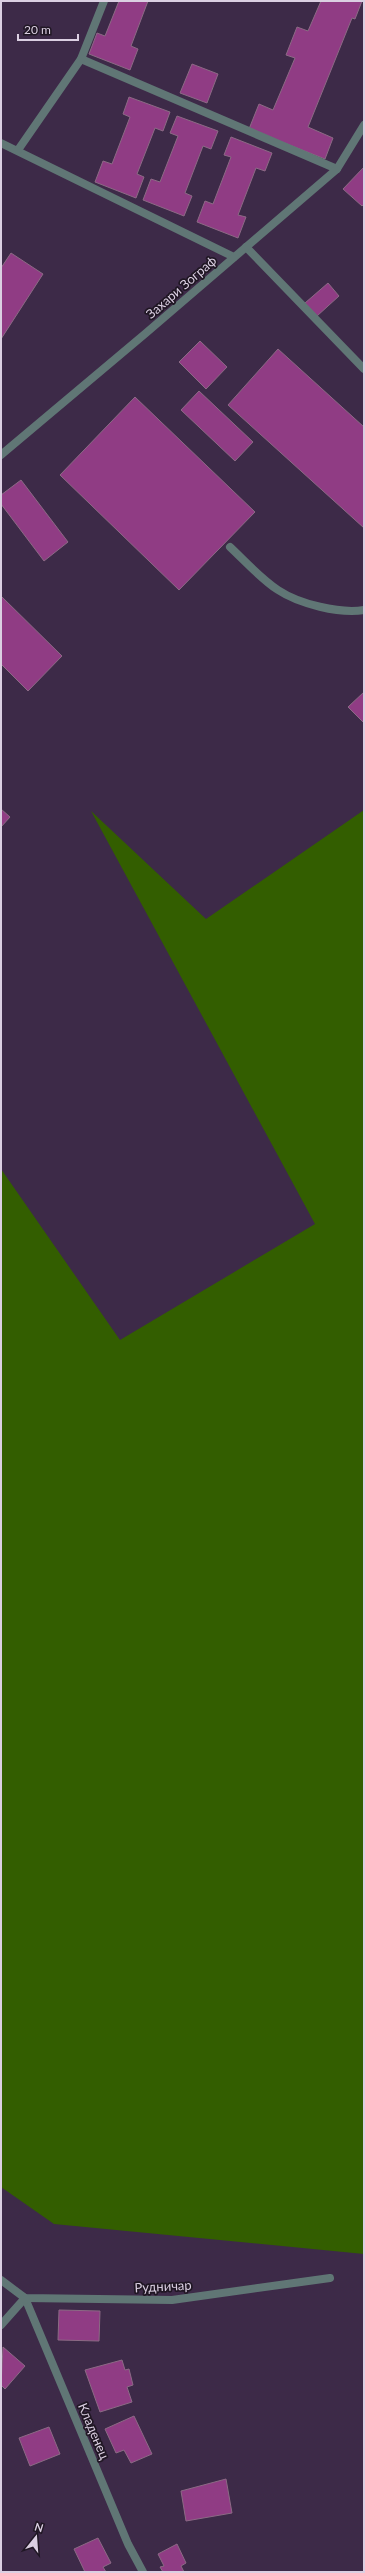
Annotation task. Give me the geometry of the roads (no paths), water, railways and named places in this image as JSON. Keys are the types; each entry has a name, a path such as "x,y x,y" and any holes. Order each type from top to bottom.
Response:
{"street":[{"path":"18,150 81,59 104,1"},
{"path":"81,59 337,169"},
{"name":"Захари Зограф","path":"1,455 337,169 364,125"},
{"path":"1,143 234,257"},
{"path":"246,247 364,369"},
{"path":"230,547 278,590 308,603 340,611 364,610"},
{"name":"Рудничар","path":"25,2298 172,2300 330,2278"},
{"path":"1,2280 25,2298 1,2325"},
{"name":"Кладенец","path":"25,2298 128,2544 143,2572"}]}
